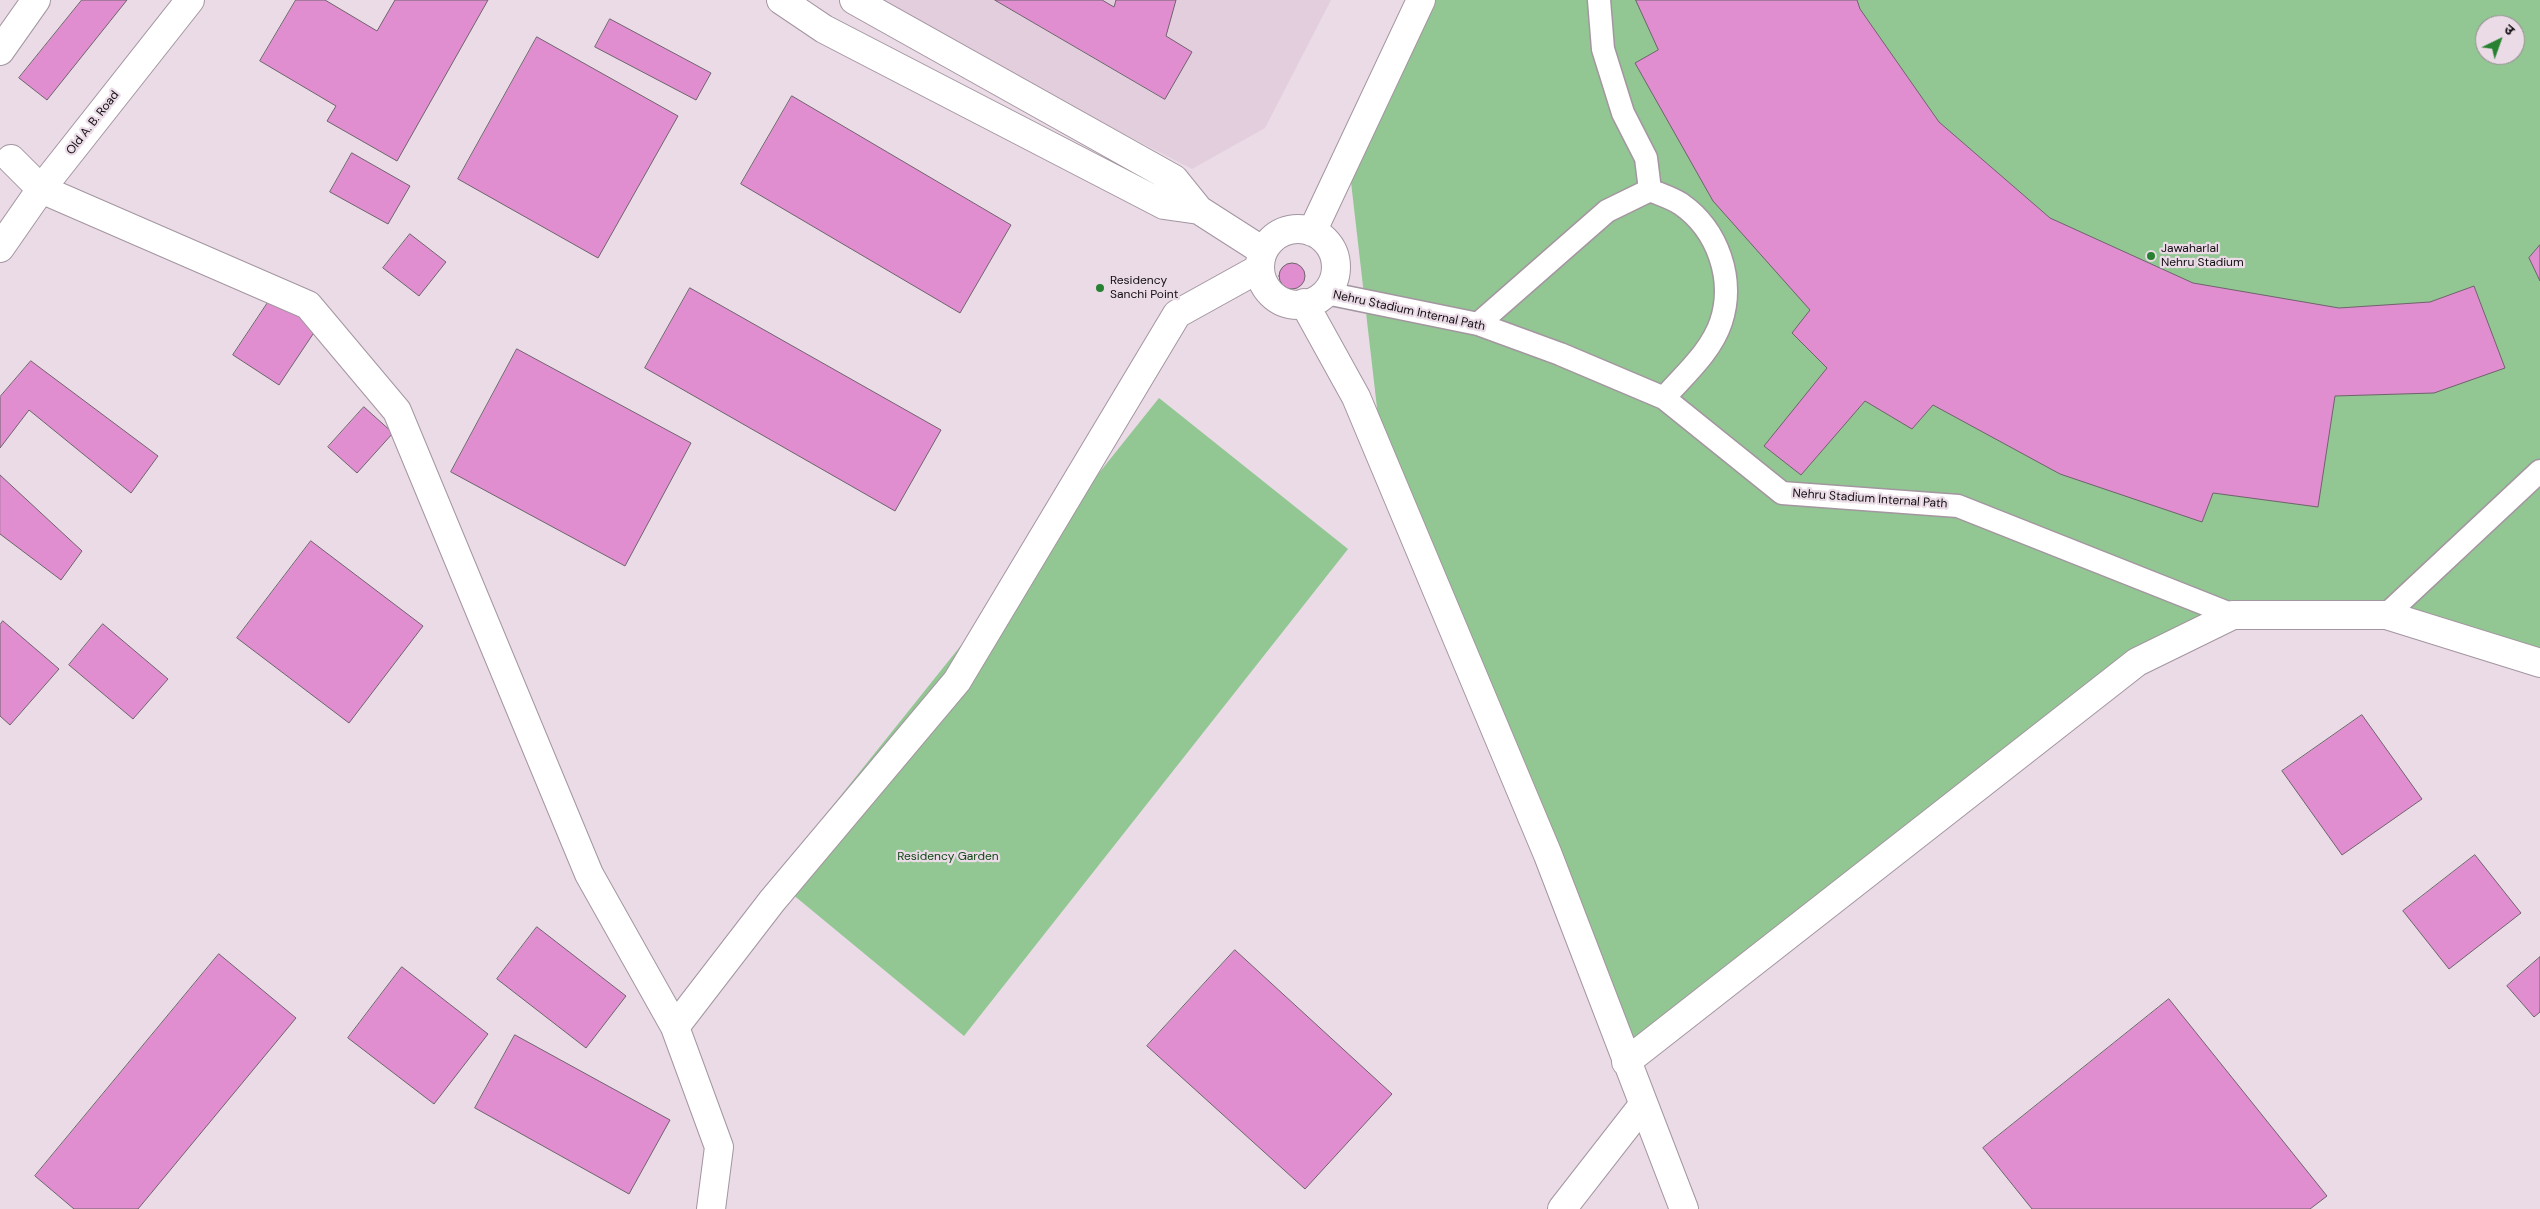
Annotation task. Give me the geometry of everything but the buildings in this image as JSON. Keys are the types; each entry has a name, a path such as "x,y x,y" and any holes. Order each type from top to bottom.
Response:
{"street":[{"path":"0,50 36,0"},
{"name":"Old A. B. Road","path":"0,248 42,189 190,0"},
{"path":"781,0 824,29 1164,205 1199,210"},
{"path":"854,0 1174,179 1199,210 1262,259"},
{"path":"1312,232 1421,0"},
{"path":"11,159 42,189 308,305 397,411 590,874 674,1027 719,1147 711,1209"},
{"path":"1301,229 1323,238 1331,247 1336,259 1335,277 1315,298 1290,304 1278,299 1268,291 1262,280 1262,259 1270,241 1289,230 1301,229"},
{"path":"674,1027 772,901 957,681 1177,314 1262,259"},
{"path":"1315,298 1548,855 1684,1209"},
{"path":"1626,1062 2137,662 2233,616 2386,616 2540,663"},
{"path":"1562,1209 1643,1105"}],"lane":[{"path":"1599,0 1602,49 1623,113 1646,158 1650,190"},
{"path":"1478,324 1607,211 1650,190"},
{"path":"1650,190 1680,204 1705,227 1721,256 1727,290 1721,323 1705,352 1664,398"},
{"name":"Nehru Stadium Internal Path","path":"1315,298 1478,324 1560,354 1664,398 1782,493 1958,506 2233,616"},
{"path":"2386,616 2540,471"}],"shaded area":[{"path":"877,0 1331,0 1265,128 1192,169 940,39"}],"green space":[{"path":"1421,0 2540,0 2540,663 2386,616 2233,616 2137,662 1626,1062 1380,434 1348,156"},
{"name":"Residency Garden","path":"1159,398 1348,549 964,1036 774,879"}],"place":[{"name":"Jawaharlal Nehru Stadium","path":"2151,256"},
{"name":"Residency Sanchi Point","path":"1100,288"}]}
